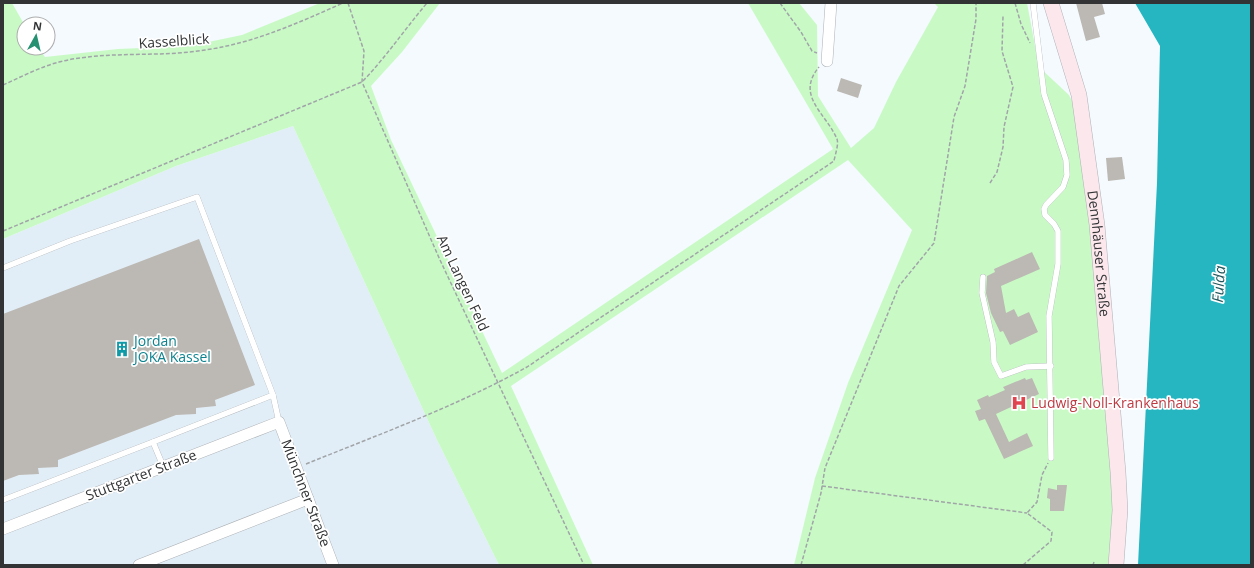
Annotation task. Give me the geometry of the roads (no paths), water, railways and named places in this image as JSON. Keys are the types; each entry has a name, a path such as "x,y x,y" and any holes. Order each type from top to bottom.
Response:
{"street":[{"path":"827,59 831,3"},
{"name":"Dennhäuser Straße","path":"1051,3 1080,95 1097,225 1118,472 1120,510 1116,565"},
{"name":"Stuttgarter Straße","path":"3,529 279,422"},
{"name":"Münchner Straße","path":"279,422 333,565"},
{"path":"139,565 308,499"}],"lane":[{"path":"1033,3 1044,94 1066,160 1067,175 1063,187 1046,205 1044,210 1045,215 1054,224 1058,231 1058,264 1049,316 1051,366 1051,458"},
{"path":"3,268 70,241 197,196 273,395 279,422"},
{"path":"983,277 982,293 993,342 994,362 1001,376 1026,367 1051,366"},
{"path":"3,500 273,395"},
{"path":"153,442 163,466"}],"water":[{"name":"Fulda","path":"1135,3 1251,3 1251,565 1138,565 1157,183 1160,46"}],"place":[{"name":"Jordan JOKA Kassel","path":"122,349"},
{"name":"Ludwig-Noll-Krankenhaus","path":"1019,403"}]}
